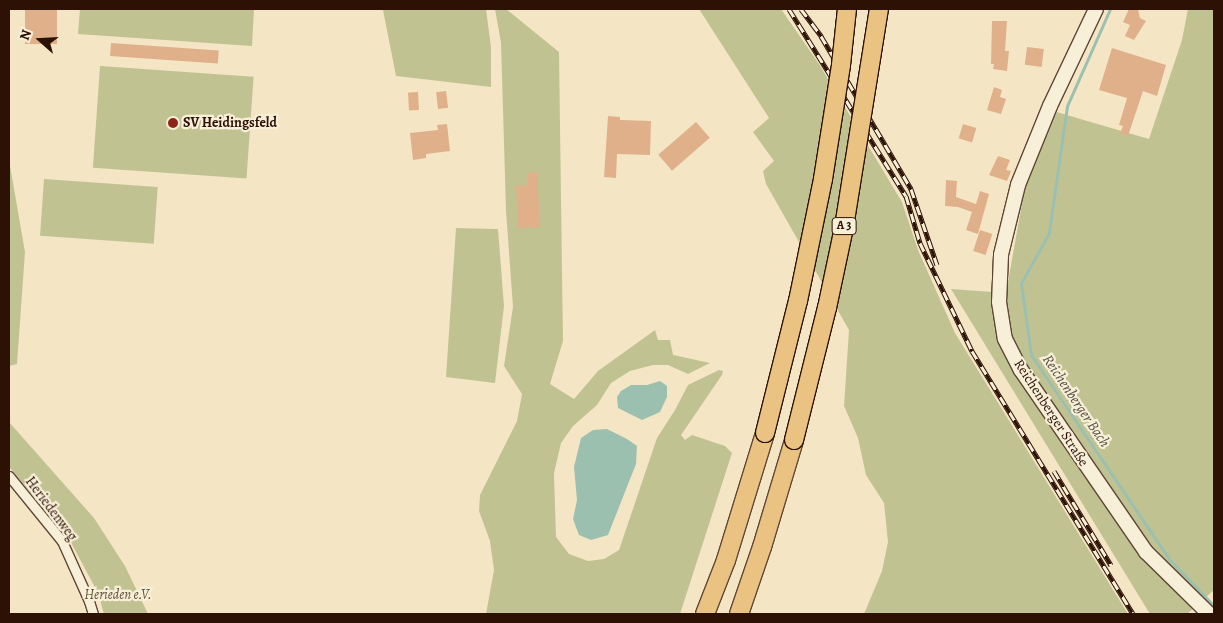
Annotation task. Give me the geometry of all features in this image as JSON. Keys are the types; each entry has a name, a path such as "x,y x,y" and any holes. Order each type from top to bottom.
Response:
{"highway":[{"name":"A 3","path":"705,614 726,560 765,433 798,301 823,179 848,9"},
{"name":"A 3","path":"739,614 762,548 794,440 827,308 844,227 879,9"}],"main road":[{"name":"Reichenberger Straße","path":"1096,9 1050,106 1018,185 1001,255 999,302 1005,339 1021,370 1146,552 1210,614"}],"street":[{"name":"Heriedenweg","path":"9,476 62,541 93,614"}],"green space":[{"path":"80,9 254,9 252,46 78,34"},
{"path":"375,9 486,9 491,47 491,87 396,76 383,10"},
{"path":"495,9 506,9 559,52 563,341 550,384 574,399 598,371 655,330 658,340 670,340 673,355 710,363 688,374 668,365 653,365 630,371 611,383 597,405 573,426 561,443 554,473 556,537 569,554 588,561 604,559 619,550 657,438 688,385 719,370 723,371 681,435 685,440 692,435 725,446 732,453 680,614 486,614 494,570 490,541 479,511 480,495 517,421 522,394 504,366 513,307 506,211 501,43"},
{"path":"699,9 781,9 819,64 902,202 918,250 955,333 1128,614 864,614 882,571 888,542 884,503 866,475 858,438 844,406 849,330 766,184 763,171 774,161 753,132 769,118"},
{"path":"1188,9 1214,9 1214,590 1187,614 1150,614 951,289 1006,293 1025,187 1053,111 1149,139 1182,40"},
{"name":"SV Heidingsfeld","path":"100,66 254,77 247,178 93,168"},
{"path":"9,160 25,252 17,364 9,366"},
{"path":"44,179 158,187 154,244 40,236"},
{"path":"456,228 498,229 504,306 495,383 446,377"},
{"name":"Herieden e.V.","path":"9,422 94,518 125,566 148,614 104,614 98,593 68,537 9,467"}],"shaded area":[{"path":"660,381 667,386 667,397 660,412 642,420 618,408 617,397 621,391 631,385 647,385"},
{"path":"607,429 637,446 636,464 608,535 591,540 579,535 573,519 577,500 574,467 581,438 593,430"}],"building":[{"path":"25,9 57,9 57,44 25,44"},
{"path":"1129,9 1138,9 1140,18 1146,21 1134,40 1125,36 1130,25 1123,22"},
{"path":"992,21 1007,21 1005,51 1009,51 1007,71 993,69 994,64 991,64"},
{"path":"111,43 219,51 218,64 110,56"},
{"path":"1027,47 1044,49 1042,67 1025,65"},
{"path":"1112,48 1166,65 1157,96 1143,91 1128,136 1120,133 1123,126 1119,125 1127,98 1099,90"},
{"path":"994,87 1002,90 1000,97 1006,99 1001,114 987,110"},
{"path":"446,91 448,108 438,109 436,92"},
{"path":"418,92 419,110 409,110 408,93"},
{"path":"608,116 620,117 620,120 651,121 650,155 617,154 616,178 604,177"},
{"path":"696,122 710,138 672,171 658,155"},
{"path":"447,124 450,151 426,154 426,158 413,160 410,133 438,130 437,125"},
{"path":"963,124 976,128 972,142 959,138"},
{"path":"998,156 1010,160 1006,170 1011,171 1007,181 989,175"},
{"path":"537,172 540,227 518,228 516,186 528,185 528,173"},
{"path":"946,180 957,181 956,197 976,204 980,191 989,194 978,234 966,230 972,212 958,207 945,206"},
{"path":"980,230 992,234 986,255 973,251"}],"waterway":[{"name":"Reichenberger Bach","path":"1110,9 1067,106 1049,233 1021,283 1031,355 1169,559 1214,606"}],"railway":[{"path":"789,9 906,196 920,243 972,351 1133,614"},
{"path":"801,9 821,36 911,189 937,265"},
{"path":"1054,471 1111,565"}],"place":[{"name":"SV Heidingsfeld","path":"173,123"}]}
